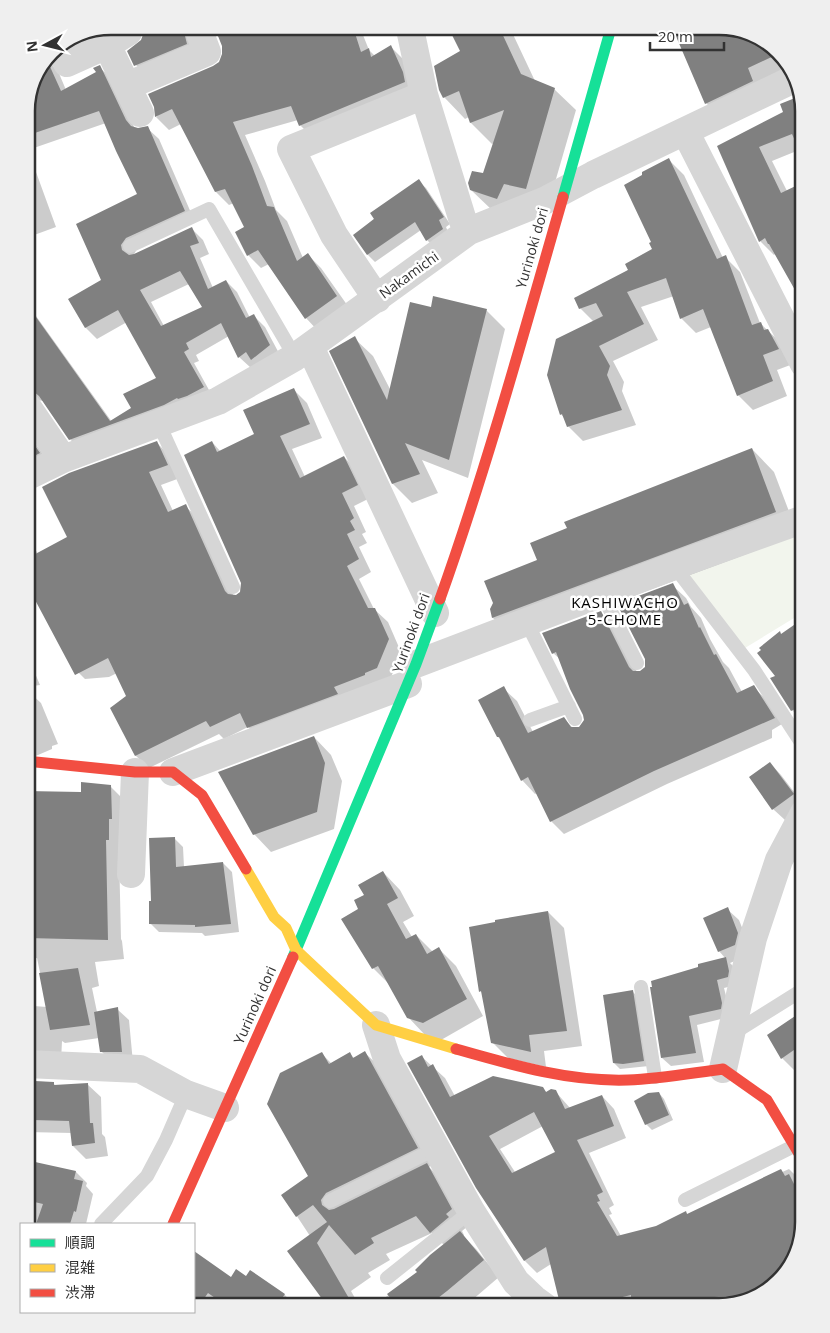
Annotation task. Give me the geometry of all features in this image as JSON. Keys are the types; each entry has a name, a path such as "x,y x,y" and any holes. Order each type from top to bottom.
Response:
{"street":[{"path":"127,86 207,52 200,35"},
{"path":"411,35 424,95 463,221 469,231"},
{"name":"Yurinoki dori","path":"173,1223 296,950 412,674 470,510 515,364 609,35"},
{"path":"70,61 117,39 127,86 140,113"},
{"name":"Nakamichi","path":"35,474 64,459 218,401 303,352 469,231 544,201 789,81"},
{"path":"377,299 334,235 291,149 424,95"},
{"path":"685,131 795,346"},
{"path":"303,352 434,613"},
{"path":"35,418 64,459"},
{"path":"35,762 135,772 172,772 412,674 527,623 674,566 795,522"},
{"path":"131,874 135,772"},
{"path":"172,772 202,795 274,917 286,928 296,950 376,1025 487,1058 563,1076 628,1080 723,1069 767,1100 794,1146"},
{"path":"723,1069 754,938 779,860 795,831"},
{"path":"376,1025 387,1059 435,1149 471,1211 516,1282 533,1298"},
{"path":"35,1064 140,1069 186,1094 226,1108"}],"lane":[{"path":"130,246 209,209 303,352"},
{"path":"159,424 233,587"},
{"path":"674,566 754,670 795,733"},
{"path":"602,594 637,663"},
{"path":"527,623 572,713 530,720"},
{"path":"642,987 655,1077"},
{"path":"731,1034 795,995"},
{"path":"102,1223 147,1176 166,1140 186,1094"},
{"path":"685,1200 794,1146"},
{"path":"330,1201 435,1149"},
{"path":"388,1278 471,1211"}],"shaded area":[{"path":"795,522 795,617 740,651 674,566"}],"building":[{"path":"143,35 185,35 187,44 134,66 127,51 141,40"},
{"path":"218,35 356,35 361,52 369,48 371,57 391,45 403,72 405,82 299,126 291,106 233,122 267,206 274,207 297,261 308,253 337,296 305,319 258,250 247,256 235,232 244,227 225,189 215,192 172,109 155,117 154,107 148,94 213,66 219,62 222,46"},
{"path":"452,35 503,35 521,74 555,88 526,189 504,184 497,199 470,190 468,183 472,171 483,173 504,110 470,123 459,91 443,98 439,90 434,66 460,51"},
{"path":"675,35 734,36 753,43 772,57 748,68 753,81 705,104"},
{"path":"100,65 126,120 131,126 138,128 148,126 185,211 126,238 121,245 122,250 129,255 134,254 192,227 199,243 190,246 208,289 226,280 246,318 254,314 270,345 251,360 246,352 238,358 221,323 186,343 189,349 184,352 204,387 187,396 177,398 164,405 69,440 35,393 35,316 110,421 131,408 123,394 156,378 118,310 85,328 68,299 101,280 76,224 137,194 99,111 35,133 35,106 41,82 47,70 52,70 61,91 96,72 93,68","holes":["180,271 202,307 161,326 140,290"]},
{"path":"794,98 795,140 792,134 759,147 781,193 795,186 795,290 765,238 759,242 717,146 783,112 780,104"},
{"path":"669,158 717,259 726,255 752,325 761,322 764,330 768,329 779,349 763,355 773,381 737,396 703,309 680,319 666,278 627,292 644,324 599,346 610,366 607,375 622,410 567,427 562,414 560,415 547,375 556,339 603,316 596,303 579,309 574,298 628,270 625,264 652,249 649,243 651,242 624,185 642,175 642,172"},
{"path":"419,179 444,217 439,220 443,229 426,241 415,222 367,255 353,235 374,219 370,213"},
{"path":"433,296 487,309 449,460 405,443 420,474 392,484 329,351 355,336 387,400 410,302 431,307"},
{"path":"294,388 310,424 280,436 300,478 344,456 358,485 342,493 354,518 350,521 355,530 347,534 359,559 347,566 368,608 375,608 389,639 377,668 365,673 365,675 334,687 338,694 247,728 240,713 210,727 206,721 135,756 110,708 126,696 108,658 75,675 35,600 35,554 67,537 42,487 69,473 157,441 168,465 149,472 168,512 186,504 225,591 228,594 236,595 240,592 241,583 184,455 212,441 217,452 254,434 243,410"},
{"path":"35,446 40,453 35,456"},
{"path":"752,448 776,512 492,618 490,609 493,603 484,581 537,560 530,543 567,528 564,522"},
{"path":"673,583 684,605 688,603 699,628 714,655 716,654 737,693 754,685 775,718 654,771 550,822 528,777 521,781 478,700 504,686 528,733 564,717 571,727 579,727 584,720 583,715 570,689 556,652 552,654 542,633 601,611 629,667 633,671 640,671 645,667 645,659 617,604"},
{"path":"795,624 795,709 791,711 770,678 775,676 757,653 761,650 759,648 780,631 781,634"},
{"path":"314,736 325,763 317,812 253,835 218,772"},
{"path":"770,762 794,794 772,810 749,777"},
{"path":"81,782 111,785 112,819 109,819 109,840 106,840 108,940 35,938 35,791 81,792"},
{"path":"175,837 176,867 223,862 231,924 195,927 195,925 149,924 149,901 151,901 149,838"},
{"path":"383,871 398,898 387,904 406,939 416,934 427,954 439,947 467,999 423,1023 407,1018 378,966 372,969 341,919 358,909 354,900 364,895 358,885"},
{"path":"728,907 738,933 735,945 718,952 703,918"},
{"path":"548,911 567,1031 529,1035 531,1052 491,1043 481,991 479,992 469,927 495,922 495,920"},
{"path":"726,957 729,971 728,977 717,980 722,1003 721,1009 689,1016 696,1053 661,1058 650,987 652,987 651,981 698,967 698,964"},
{"path":"78,968 90,1025 50,1030 39,973"},
{"path":"633,990 644,1061 623,1064 613,1063 603,995"},
{"path":"118,1007 122,1052 100,1052 94,1012"},
{"path":"795,1016 795,1049 781,1059 767,1035"},
{"path":"365,1051 418,1148 326,1193 321,1200 322,1205 329,1210 334,1209 427,1163 452,1209 446,1214 449,1217 430,1233 416,1216 371,1238 374,1243 355,1255 329,1225 317,1243 349,1298 321,1298 287,1251 327,1222 313,1205 296,1217 281,1195 308,1176 267,1104 280,1073 322,1052 329,1064 350,1052 353,1058"},
{"path":"422,1055 428,1067 433,1064 450,1097 493,1076 543,1087 546,1092 551,1089 556,1090 565,1109 602,1095 614,1126 577,1140 603,1192 597,1195 600,1201 597,1202 617,1236 656,1226 686,1211 687,1214 781,1169 785,1176 789,1174 795,1186 794,1232 787,1256 776,1272 753,1290 738,1296 698,1298 631,1298 631,1295 618,1298 559,1298 546,1247 524,1261 476,1188 407,1063","holes":["534,1112 555,1152 512,1173 489,1136"]},
{"path":"35,1081 54,1082 54,1085 88,1083 90,1123 93,1123 95,1143 72,1146 69,1121 35,1120"},
{"path":"659,1092 669,1115 645,1125 634,1101 648,1093"},
{"path":"35,1162 76,1171 74,1179 83,1181 76,1212 74,1211 70,1223 36,1223 43,1204 35,1202"},
{"path":"460,1231 484,1260 438,1298 390,1298 387,1294 417,1272 415,1270 430,1255"},
{"path":"195,1252 231,1277 236,1269 246,1276 250,1270 285,1294 282,1298 215,1298 208,1293 204,1298 195,1298"}],"traffic: fast":[{"path":"563,197 609,35"},
{"path":"293,957 416,664 440,599"}],"traffic: slow":[{"path":"246,869 274,917 286,928 296,950 376,1025 456,1049"}],"traffic: jam":[{"path":"440,599 489,449 563,197"},
{"path":"35,762 135,772 173,772 202,795 246,869"},
{"path":"173,1223 293,957"},
{"path":"456,1049 541,1071 606,1080 652,1078 723,1069 767,1100 795,1147"}],"district":[{"name":"KASHIWACHO 5-CHOME","path":"625,612"}]}
